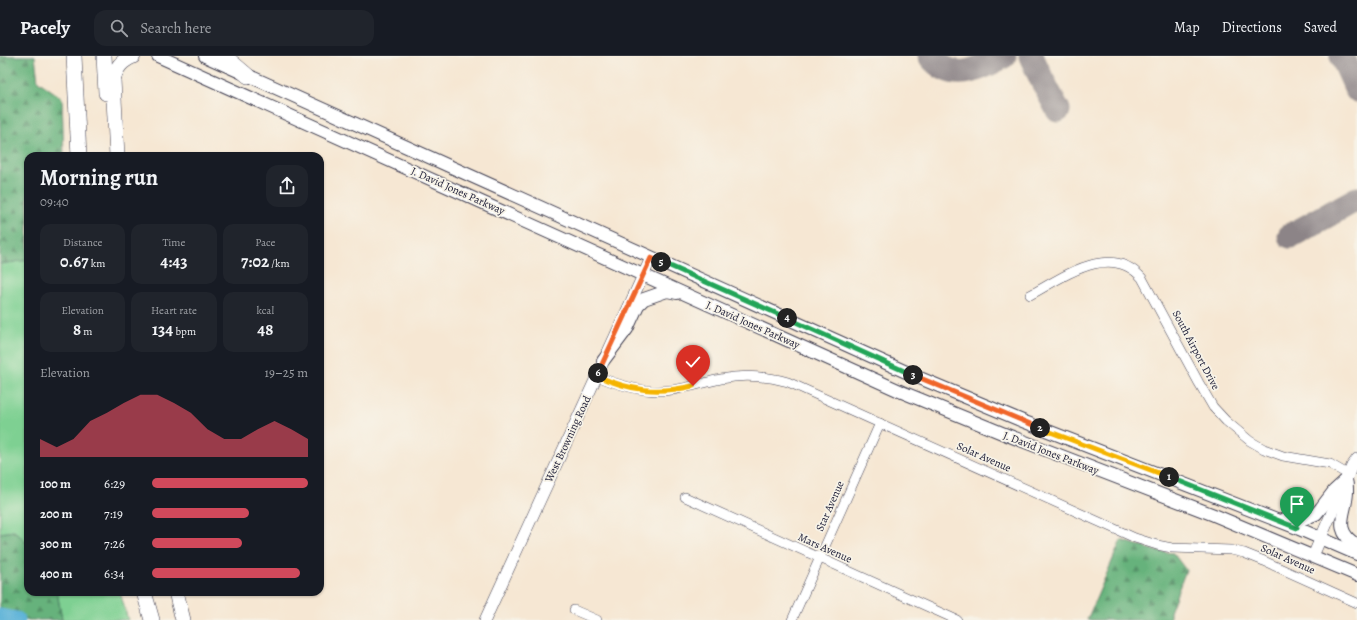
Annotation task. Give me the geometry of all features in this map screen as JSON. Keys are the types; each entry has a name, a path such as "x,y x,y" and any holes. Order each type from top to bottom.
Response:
{"highway":[{"path":"104,56 109,152"},
{"path":"117,152 113,80 119,65 127,58 133,56"},
{"path":"222,56 228,59 248,76"},
{"path":"73,61 80,152"},
{"path":"145,596 152,620"},
{"path":"177,596 183,620"}],"main road":[{"name":"J. David Jones Parkway","path":"158,56 902,392 1002,433 1214,514 1357,575"},
{"name":"J. David Jones Parkway","path":"205,56 651,258 930,382 1024,422 1269,517 1357,554"},
{"path":"603,361 627,328 638,305 644,299 667,291 684,294"},
{"path":"1269,517 1301,520 1310,517 1322,508 1334,491 1347,478"},
{"path":"1347,478 1348,490 1342,518 1342,527 1348,540 1357,545"}],"street":[{"name":"West Browning Road","path":"485,620 651,258"},
{"name":"South Airport Drive","path":"1030,295 1082,267 1096,262 1113,261 1132,269 1142,278 1213,407 1226,421 1250,441 1264,449 1283,456 1330,464 1347,478"},
{"name":"Solar Avenue","path":"597,376 615,384 658,391 674,390 733,377 767,377 788,382 1134,538 1172,548 1231,550 1244,553 1357,603"},
{"name":"Star Avenue","path":"792,620 880,423"},
{"path":"1314,556 1347,478 1357,459"},
{"name":"Mars Avenue","path":"684,497 957,620"},
{"path":"574,610 597,620"}],"green space":[{"path":"0,56 35,56 38,81 62,98 64,152 24,152 24,261 0,264"},
{"path":"24,261 24,540 14,531 0,533 0,264"},
{"path":"14,531 24,540 24,596 58,596 62,620 0,620 0,533"},
{"path":"1121,540 1156,551 1173,553 1186,570 1170,612 1170,620 1087,620"},
{"path":"58,596 121,596 128,620 62,620"}],"waterway":[{"path":"0,617 17,620"}],"taxiway":[{"path":"930,56 939,65 948,70 957,72 975,70 1004,56"},
{"path":"1031,56 1058,110"},
{"path":"1342,56 1357,90"},
{"path":"1290,236 1357,199"}],"route":[{"path":"693,386 674,390 658,391 615,384 597,376 651,258 915,376 1024,422 1297,528"}]}
